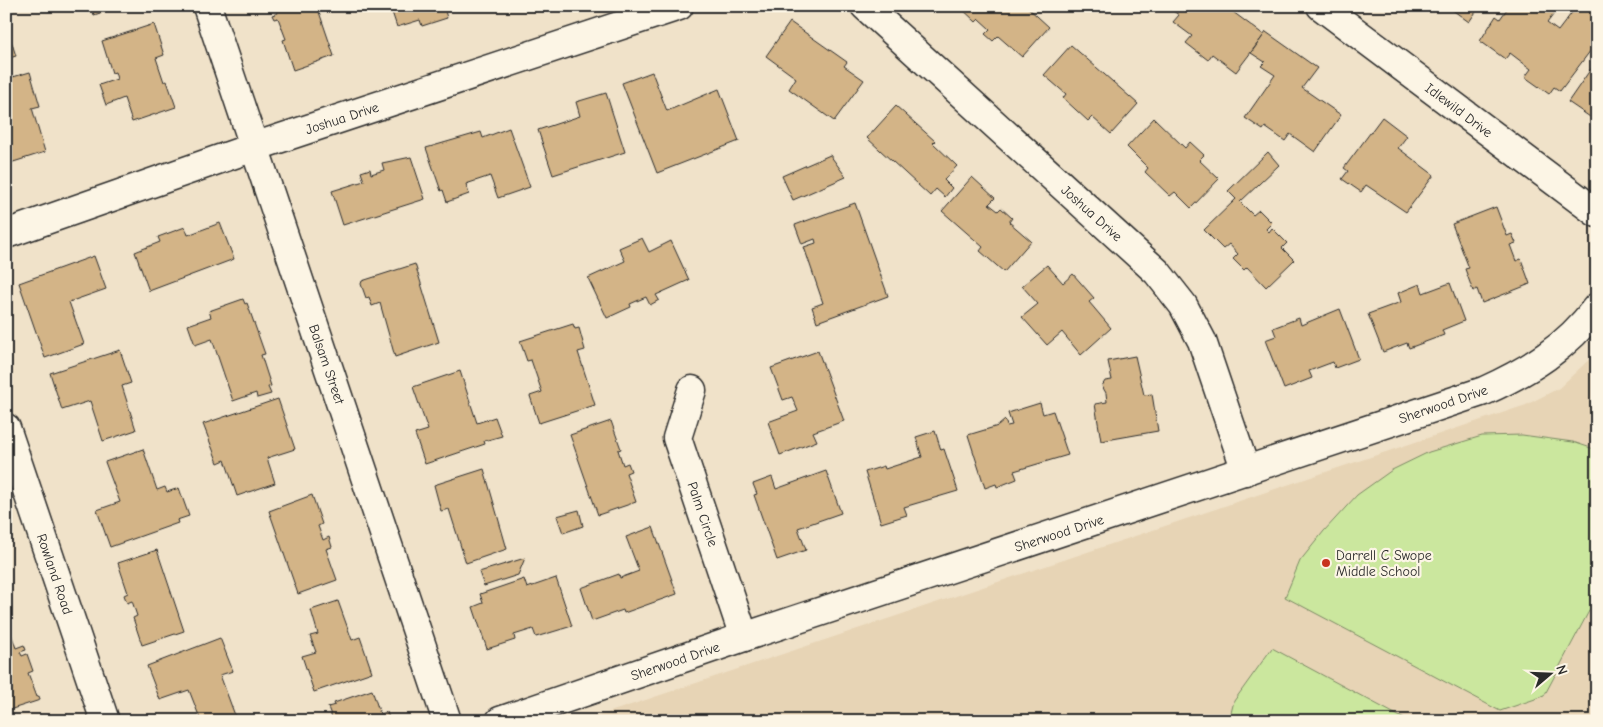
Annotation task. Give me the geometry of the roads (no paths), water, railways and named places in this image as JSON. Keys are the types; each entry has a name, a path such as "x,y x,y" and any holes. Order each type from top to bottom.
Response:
{"street":[{"name":"Balsam Street","path":"207,6 447,721"},
{"name":"Joshua Drive","path":"6,234 254,148 679,6"},
{"name":"Joshua Drive","path":"865,6 1157,272 1183,305 1202,342 1246,471"},
{"name":"Idlewild Drive","path":"1321,6 1597,213"},
{"name":"Sherwood Drive","path":"500,721 744,637 1484,391 1523,373 1555,351 1584,324 1597,307"},
{"name":"Palm Circle","path":"692,390 677,438 744,637"},
{"name":"Rowland Road","path":"6,428 105,721"}],"place":[{"name":"Darrell C Swope Middle School","path":"1326,563"}]}
